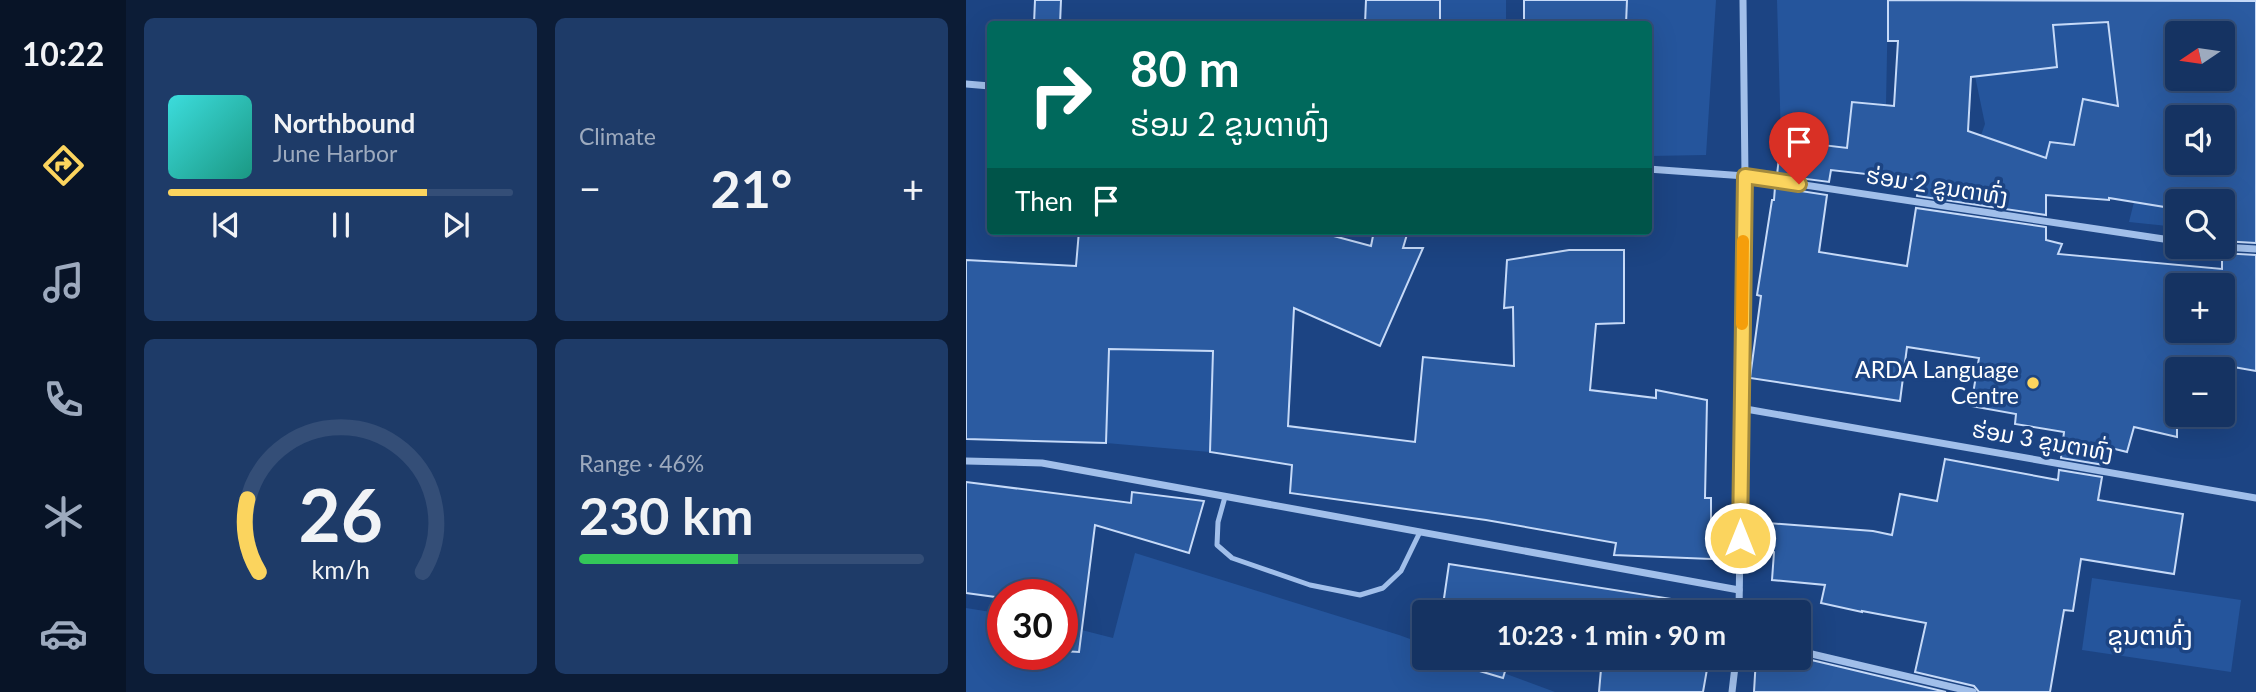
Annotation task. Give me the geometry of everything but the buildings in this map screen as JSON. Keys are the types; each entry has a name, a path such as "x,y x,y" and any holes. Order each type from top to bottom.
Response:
{"street":[{"path":"1739,600 1745,176 1743,0"},
{"path":"966,84 987,86"},
{"name":"ຮ່ອມ 2 ຂູນຕາທົ່ງ","path":"1652,169 1745,176 2165,239"},
{"path":"2235,248 2256,249"},
{"name":"ຮ່ອມ 3 ຂູນຕາທົ່ງ","path":"1740,408 2256,498"},
{"path":"966,461 1042,463 1739,590"},
{"path":"1811,654 1973,692"},
{"path":"1732,692 1735,670"}],"lane":[{"path":"1225,497 1218,522 1217,545 1232,558 1310,585 1360,595 1383,587 1401,571 1420,532"}],"shaded area":[{"path":"1440,0 1506,0 1506,19 1524,19 1524,21 1440,21"},
{"path":"1627,0 1716,0 1706,155 1652,156 1652,21 1626,21"},
{"path":"1777,0 1888,0 1886,105 1852,102 1847,148 1781,140"},
{"path":"2102,22 2109,27 2118,106 2083,100 2074,145 2050,142 2046,158 1973,158 1985,124 1975,76 2057,67 2054,35 2040,23"},
{"path":"2134,202 2165,207 2165,226 2129,222"},
{"path":"1109,349 1213,351 1210,452 1106,443"},
{"path":"1135,553 1412,640 1412,670 1495,670 1555,692 966,692 966,608 987,611 987,670 1078,670 1078,629 1113,638"},
{"path":"2092,578 2241,600 2231,672 2082,650"}],"slow traffic":[{"path":"1742,324 1743,241"}],"place":[{"name":"ARDA Language Centre","path":"2033,383"}],"district":[{"name":"ຂູນຕາທົ່ງ","path":"2150,636"}],"route":[{"path":"1740,538 1745,176 1799,184"}]}
